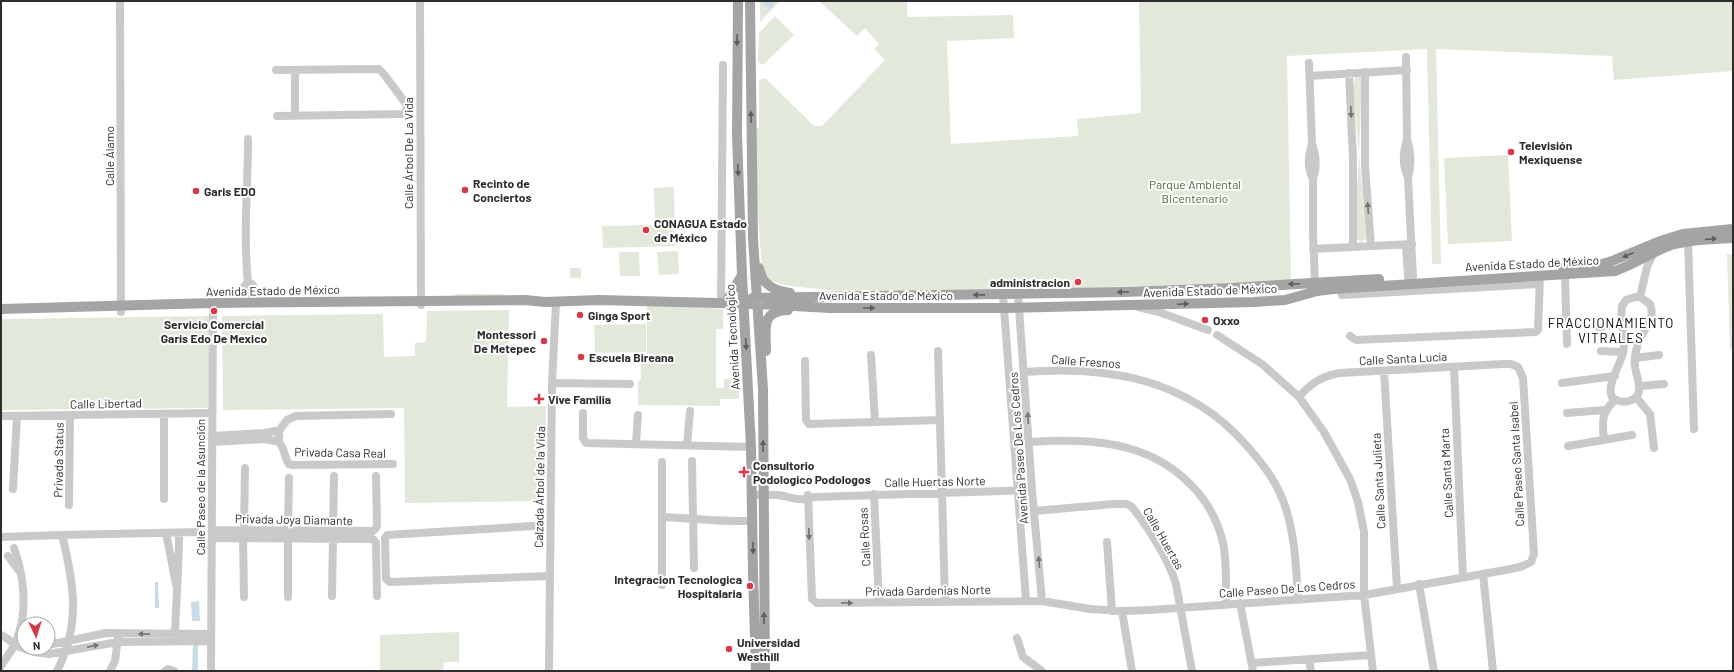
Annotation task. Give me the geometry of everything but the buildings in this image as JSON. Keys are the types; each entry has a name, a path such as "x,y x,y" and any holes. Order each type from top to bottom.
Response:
{"main road":[{"name":"Avenida Tecnológico","path":"738,1 737,135 742,276 751,447 756,671"},
{"path":"750,1 753,240 763,389 765,671"},
{"name":"Avenida Estado de México","path":"1,314 213,306 524,300 550,302 599,300 679,303 723,301 744,302 826,297 1003,295 1231,288 1599,265 1622,258 1677,236 1692,232 1733,229"},
{"name":"Avenida Estado de México","path":"757,301 830,308 1018,308 1285,300 1334,289 1539,280 1565,275 1615,271 1638,262 1654,252 1671,245 1688,241 1733,238"},
{"path":"753,240 762,280 770,288 784,292 826,297"},
{"path":"723,301 742,276"},
{"path":"1062,306 1065,300 1065,293"},
{"path":"1077,306 1076,297 1080,293"},
{"name":"Avenida Estado de México","path":"213,306 248,298 421,303"},
{"path":"763,389 766,371 767,322 769,316 781,310 830,308"},
{"name":"Avenida Estado de México","path":"1,309 121,309"}],"street":[{"name":"Calle Álamo","path":"120,1 121,309"},
{"name":"Calle Árbol De La Vida","path":"420,1 421,303"},
{"path":"1406,57 1407,139 1411,167 1408,178 1411,277"},
{"path":"1309,63 1312,144 1315,152 1316,164 1316,173 1313,180 1313,249 1315,283"},
{"path":"723,66 723,301"},
{"path":"276,70 379,69 383,71 407,106 406,113 404,114 277,116"},
{"path":"295,70 295,116"},
{"path":"1310,76 1407,70"},
{"path":"1365,72 1364,166 1371,246"},
{"path":"1349,73 1353,159 1353,247"},
{"path":"407,106 420,106"},
{"path":"248,139 248,196 245,246 248,283 252,284 254,288 248,298"},
{"path":"1688,241 1694,429"},
{"path":"1313,249 1409,244"},
{"path":"1640,297 1646,272 1654,252"},
{"path":"1638,262 1646,272"},
{"path":"1565,275 1567,344"},
{"path":"1342,295 1539,280 1538,330 1536,332 1356,340 1350,336"},
{"name":"Avenida Paseo De Los Cedros","path":"1018,294 1032,490 1042,601"},
{"name":"Avenida Paseo De Los Cedros","path":"1003,295 1026,600"},
{"path":"1640,297 1650,304 1652,318 1638,341 1635,358 1635,368 1640,386 1636,397 1626,401 1615,400 1612,397 1610,390 1623,352 1624,340 1621,310 1623,304 1630,298 1640,297"},
{"name":"Calzada Árbol de la Vida","path":"549,671 552,383 550,302"},
{"path":"1131,305 1159,312 1208,330"},
{"name":"Calle Paseo de la Asunción","path":"211,671 213,306"},
{"path":"1598,327 1622,324"},
{"path":"1217,335 1262,364 1299,396 1324,432 1344,467 1355,491 1364,532 1364,595 1374,671"},
{"path":"938,351 945,601"},
{"path":"1601,351 1623,352"},
{"path":"871,355 875,422"},
{"path":"1635,358 1659,355"},
{"path":"805,361 806,420 808,424 940,420"},
{"name":"Calle Santa Lucía","path":"1299,396 1312,384 1326,376 1340,373 1503,364 1516,365"},
{"name":"Calle Paseo Santa Isabel","path":"1516,365 1521,371 1523,385 1534,554 1531,562"},
{"name":"Calle Santa Marta","path":"1454,367 1463,577"},
{"name":"Calle Fresnos","path":"1024,372 1046,370 1097,372 1137,378 1161,385 1193,400 1222,420 1256,456 1269,473 1282,499 1289,519 1293,542 1298,600"},
{"name":"Calle Santa Julieta","path":"1384,371 1397,588"},
{"path":"1562,383 1615,376"},
{"path":"552,383 630,384"},
{"path":"1640,386 1664,384"},
{"path":"1636,397 1650,414 1654,448"},
{"path":"1604,440 1603,422 1605,410 1615,400"},
{"path":"1567,413 1605,410"},
{"path":"687,445 690,411"},
{"name":"Calle Libertad","path":"1,416 212,413"},
{"path":"583,413 583,438 586,443 636,443 751,447"},
{"path":"164,414 164,499"},
{"path":"212,439 275,431 278,436 287,420 296,416 391,414"},
{"name":"Privada Status","path":"69,505 70,415"},
{"path":"636,443 638,415"},
{"path":"13,489 17,416"},
{"path":"1568,446 1632,435"},
{"name":"Privada Casa Real","path":"278,436 284,447 287,461 289,464 293,465 393,464"},
{"path":"1029,442 1084,440 1112,444 1146,453 1172,467 1200,494 1211,512 1217,526 1223,543 1225,558 1226,604"},
{"path":"692,461 694,568"},
{"path":"662,462 662,585"},
{"path":"244,597 243,534 245,468"},
{"path":"332,596 334,476"},
{"name":"Privada Joya Diamante","path":"212,534 333,534 371,532 376,530 377,527 376,476"},
{"path":"288,597 289,478"},
{"name":"Calle Huertas Norte","path":"752,495 811,497 1032,490"},
{"name":"Calle Rosas","path":"874,494 879,602"},
{"name":"Privada Gardenias Norte","path":"811,497 812,599 814,602 1042,601"},
{"name":"Calle Huertas","path":"1034,511 1114,504 1129,505 1138,515 1169,564 1176,584 1180,607"},
{"path":"662,517 693,518 722,522 753,521"},
{"path":"533,526 387,535 385,538 385,577 390,582 550,576"},
{"path":"1,537 200,532"},
{"path":"166,533 176,585"},
{"path":"175,634 176,585 179,574 179,533"},
{"name":"Privada Joya Diamante","path":"333,534 370,538 375,540 377,596"},
{"path":"57,671 69,641 74,601 72,576 62,535"},
{"path":"1107,542 1112,611"},
{"path":"1,666 13,640 23,611 21,573 14,548"},
{"path":"8,556 21,573"},
{"name":"Calle Paseo De Los Cedros","path":"1042,601 1084,608 1122,611 1364,595 1419,584 1483,574 1523,566 1531,562"},
{"path":"1483,574 1494,671"},
{"path":"1419,584 1434,671"},
{"path":"1240,603 1252,667 1371,654"},
{"path":"1180,607 1192,671"},
{"path":"1122,611 1132,671"},
{"path":"56,643 93,635 119,633 165,638 175,634 211,637"},
{"path":"110,671 115,661 119,633"},
{"path":"13,640 42,654 65,652 118,642 165,638 211,637"},
{"path":"1017,638 1023,657 1042,671"},
{"path":"1309,660 1311,671"},
{"path":"165,671 168,669 174,671"}],"green space":[{"path":"760,1 779,2 760,22"},
{"name":"Parque Ambiental Bicentenario","path":"819,1 907,1 907,17 1013,15 1014,38 947,41 951,144 1078,136 1077,119 1141,113 1139,1 1733,1 1733,71 1614,80 1612,56 1436,49 1441,264 1432,264 1427,49 1287,56 1291,281 994,291 849,292 790,286 771,281 762,270 757,201 756,128 759,128 759,80 765,78 814,126 822,126 885,60 874,49 879,44 865,28 857,36"},
{"path":"775,16 794,35 763,65 758,62 759,33"},
{"path":"1355,77 1362,79 1359,153 1367,238 1361,242 1357,239 1355,198 1359,156 1353,86"},
{"path":"1508,155 1512,241 1448,244 1444,158"},
{"path":"674,187 675,246 603,248 602,226 655,225 654,188"},
{"path":"678,251 679,274 659,275 657,252"},
{"path":"619,252 639,252 640,276 620,276"},
{"path":"1727,254 1733,254 1733,349 1730,349"},
{"path":"570,268 581,268 581,278 570,278"},
{"path":"457,294 500,294 516,298 448,299"},
{"path":"647,304 723,309 723,329 716,329 716,388 724,388 724,379 739,379 739,399 720,399 720,406 638,405 638,381 641,380 640,355 647,355"},
{"path":"509,310 507,407 546,406 545,501 405,503 404,408 223,410 222,316 383,314 384,357 415,356 415,343 426,342 427,311"},
{"path":"210,316 208,408 1,410 1,319"},
{"path":"646,324 646,352 595,353 594,325"},
{"path":"459,632 459,662 444,662 443,671 380,671 380,635"}],"water":[{"path":"763,1 775,1 773,6 769,8 765,6"},
{"path":"155,582 158,582 159,608 155,608"},
{"path":"199,601 200,621 192,621 191,602"},
{"path":"198,644 198,671 192,670 193,645"}],"place":[{"name":"Televisión Mexiquense","path":"1511,152"},
{"name":"Recinto de Conciertos","path":"465,190"},
{"name":"Garis EDO","path":"196,191"},
{"name":"CONAGUA Estado de México","path":"646,230"},
{"name":"administracion","path":"1078,282"},
{"name":"Servicio Comercial Garis Edo De Mexico","path":"214,311"},
{"name":"Ginga Sport","path":"580,315"},
{"name":"Oxxo","path":"1205,320"},
{"name":"Montessori De Metepec","path":"544,341"},
{"name":"Escuela Bireana","path":"581,357"},
{"name":"Vive Familia","path":"539,399"},
{"name":"Consultorio Podologico Podologos","path":"744,472"},
{"name":"Integracion Tecnologica Hospitalaria","path":"750,586"},
{"name":"Universidad Westhill","path":"729,649"}],"district":[{"name":"FRACCIONAMIENTO VITRALES","path":"1611,330"}]}
